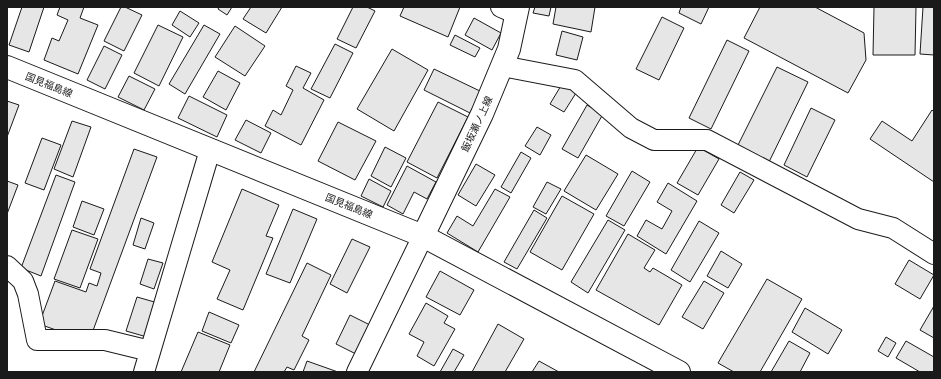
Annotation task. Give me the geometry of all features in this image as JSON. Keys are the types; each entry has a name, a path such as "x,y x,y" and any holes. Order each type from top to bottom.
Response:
{"main road":[{"name":"飯坂瀬ノ上線","path":"423,236 482,114 509,49 512,9"},
{"name":"国見福島線","path":"7,68 423,236 679,372"}],"street":[{"path":"502,66 575,80 631,128 654,140 707,140 858,219 893,228 934,254"},
{"path":"144,372 210,150"},
{"path":"357,372 423,236"},
{"path":"7,266 23,281 28,294 37,340 105,340 150,351"}],"building":[{"path":"22,7 44,7 29,52 9,45"},
{"path":"60,7 84,7 80,18 98,25 78,74 44,60 52,38 59,41 68,20 57,15"},
{"path":"121,7 125,7 142,15 124,51 104,41"},
{"path":"219,7 232,7 227,15 218,9"},
{"path":"251,7 282,7 266,33 243,19"},
{"path":"353,7 367,7 375,11 356,48 337,39"},
{"path":"404,7 460,7 448,37 400,16"},
{"path":"535,7 551,7 549,16 533,13"},
{"path":"556,7 595,7 591,32 553,24"},
{"path":"681,7 709,7 701,24 679,13"},
{"path":"760,7 815,7 864,33 866,60 848,93 744,38"},
{"path":"874,7 916,7 915,55 873,55"},
{"path":"923,7 934,7 934,55 920,54"},
{"path":"180,11 199,23 190,37 172,25"},
{"path":"662,17 684,28 659,80 636,69"},
{"path":"474,18 501,33 492,50 465,35"},
{"path":"158,25 183,37 159,86 134,73"},
{"path":"204,25 220,34 185,94 169,84"},
{"path":"235,26 265,46 245,76 215,57"},
{"path":"562,31 583,37 577,60 556,55"},
{"path":"455,35 480,48 475,57 450,45"},
{"path":"727,40 749,51 711,129 689,118"},
{"path":"335,44 353,53 330,98 311,89"},
{"path":"104,46 122,55 105,89 87,80"},
{"path":"392,49 428,70 394,131 357,109"},
{"path":"296,66 311,73 303,88 324,100 301,145 265,126 273,110 281,115 293,90 286,86"},
{"path":"777,67 808,82 768,164 736,149"},
{"path":"434,69 482,92 472,114 424,90"},
{"path":"218,71 240,83 226,110 203,97"},
{"path":"129,76 155,89 144,110 118,97"},
{"path":"562,84 576,93 564,112 550,104"},
{"path":"189,96 227,115 217,137 178,118"},
{"path":"7,101 19,105 7,137"},
{"path":"438,102 468,117 437,178 407,162"},
{"path":"587,105 603,114 578,158 562,149"},
{"path":"811,108 835,120 807,177 784,165"},
{"path":"932,110 934,112 934,182 870,139 882,121 912,141"},
{"path":"246,120 271,133 261,153 235,140"},
{"path":"72,121 91,127 73,177 54,169"},
{"path":"338,122 376,141 355,180 318,161"},
{"path":"537,127 551,135 540,155 525,146"},
{"path":"42,138 61,145 44,190 25,183"},
{"path":"385,147 406,158 391,187 371,176"},
{"path":"698,147 719,159 698,195 677,183"},
{"path":"134,149 157,157 91,336 75,330 73,336 39,324 55,281 86,292 89,283 97,286 101,273 90,269"},
{"path":"521,152 531,158 511,193 501,187"},
{"path":"586,155 618,174 596,210 564,191"},
{"path":"476,164 495,175 476,206 458,195"},
{"path":"407,166 436,182 427,199 414,192 403,214 387,205"},
{"path":"632,171 650,182 624,226 606,216"},
{"path":"740,172 754,180 734,213 721,205"},
{"path":"56,175 75,182 41,276 21,268"},
{"path":"369,179 391,191 383,207 361,196"},
{"path":"7,181 18,185 7,214"},
{"path":"547,182 561,189 546,214 533,207"},
{"path":"668,183 697,201 666,254 637,236 646,220 662,229 672,211 657,202"},
{"path":"242,189 279,205 266,236 273,238 243,310 217,299 230,270 212,262"},
{"path":"495,189 510,197 478,252 447,233 457,216 473,226"},
{"path":"562,196 594,214 562,270 530,252"},
{"path":"82,201 104,209 94,235 73,227"},
{"path":"293,209 317,219 290,283 266,274"},
{"path":"534,210 547,218 517,269 504,262"},
{"path":"141,218 154,223 145,249 133,245"},
{"path":"608,220 625,230 588,293 571,282"},
{"path":"699,221 719,233 690,282 671,270"},
{"path":"72,230 98,239 80,288 54,279"},
{"path":"628,234 655,250 644,268 650,272 653,268 682,285 659,325 596,290"},
{"path":"352,239 370,247 347,293 330,284"},
{"path":"721,251 742,264 728,288 707,276"},
{"path":"148,259 163,263 154,289 140,284"},
{"path":"909,260 934,275 920,299 895,284"},
{"path":"307,263 331,275 302,336 309,340 294,370 287,367 284,372 254,372"},
{"path":"440,271 474,290 460,315 426,297"},
{"path":"767,279 802,299 760,372 734,372 718,363"},
{"path":"704,281 724,293 703,329 682,317"},
{"path":"137,297 158,303 147,337 126,331"},
{"path":"426,303 448,316 444,323 455,329 434,366 417,356 424,342 409,334"},
{"path":"934,306 934,338 920,330"},
{"path":"805,308 842,330 828,354 792,332"},
{"path":"209,312 239,325 231,343 202,331"},
{"path":"350,315 370,325 356,354 336,344"},
{"path":"498,324 524,339 505,372 472,372"},
{"path":"198,332 230,345 219,372 181,372"},
{"path":"886,337 896,343 888,357 878,351"},
{"path":"789,341 810,353 800,372 771,372"},
{"path":"906,341 934,357 934,372 920,372 896,358"},
{"path":"453,349 464,355 454,372 440,372"},
{"path":"307,361 338,372 303,372"},
{"path":"539,361 559,372 532,372"}]}
